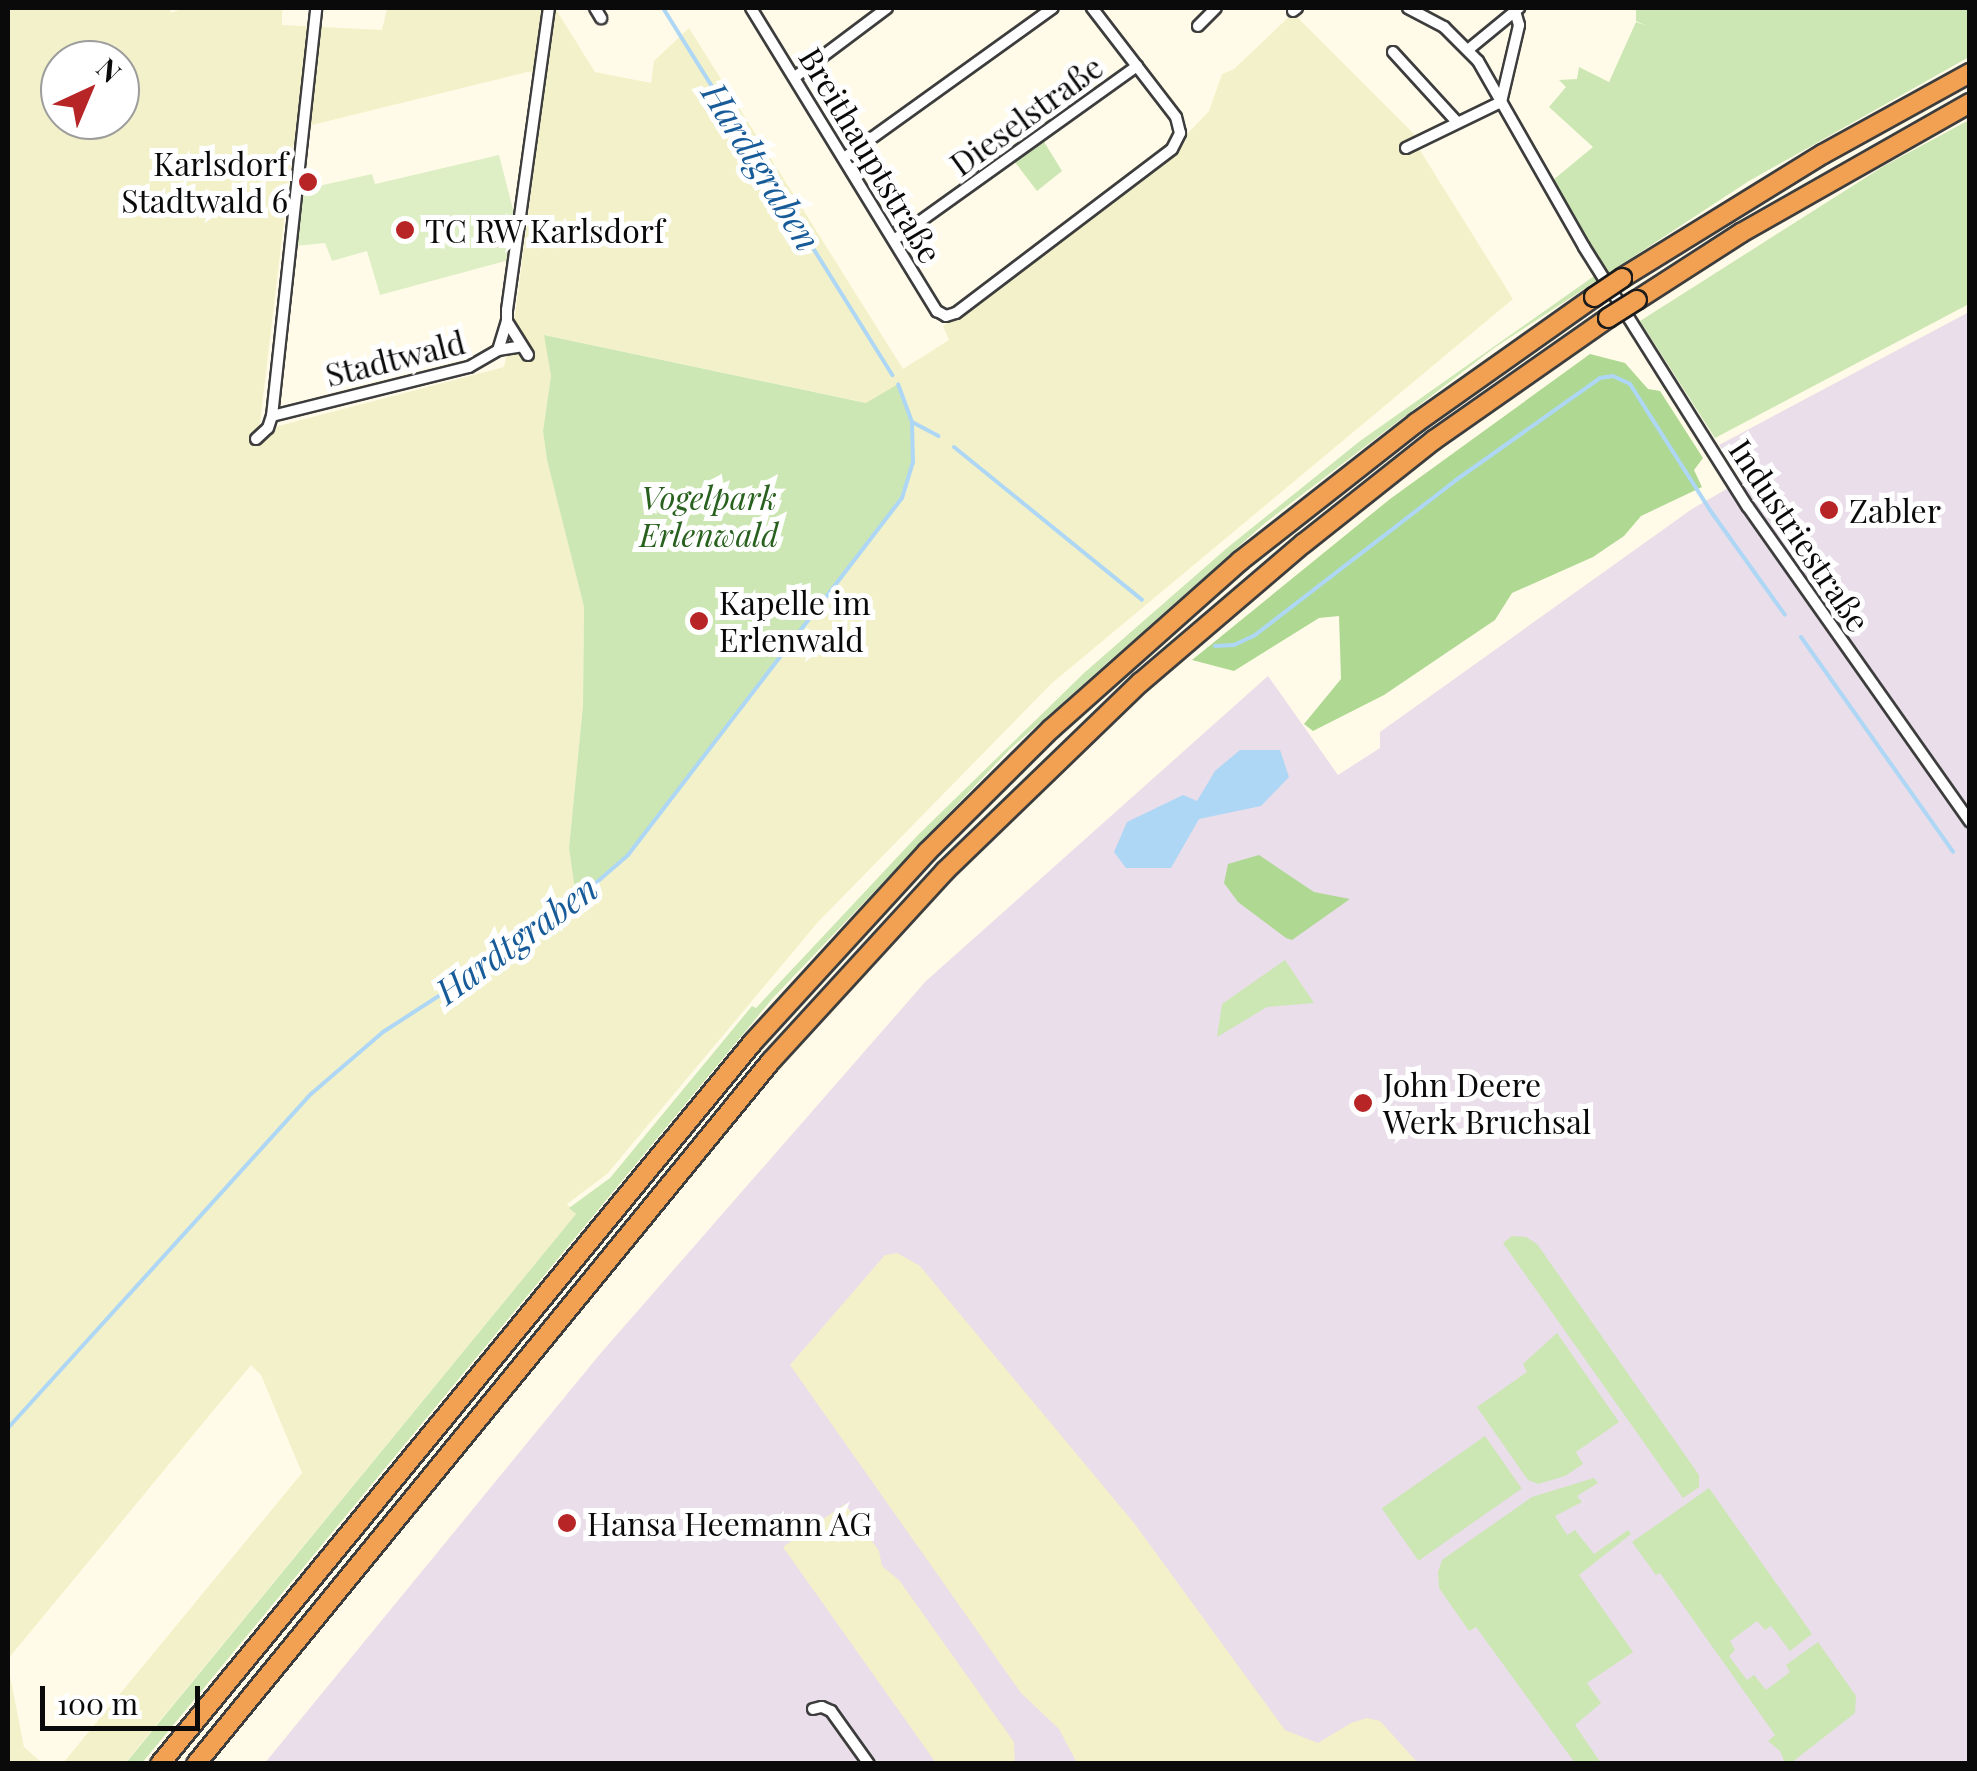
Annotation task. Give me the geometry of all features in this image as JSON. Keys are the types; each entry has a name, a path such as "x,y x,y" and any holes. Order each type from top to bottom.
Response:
{"highway":[{"path":"160,1764 752,1042 926,852 1051,729 1252,552 1416,422 1622,278 1822,154 1970,73"},
{"path":"196,1764 758,1076 946,871 1141,682 1304,543 1434,440 1608,318 1790,203 1970,103"}],"street":[{"name":"Stadtwald","path":"316,8 272,416 470,367 498,350 525,350 507,320"},
{"name":"Stadtwald","path":"498,350 507,320 549,8"},
{"name":"Breithauptstraße","path":"752,8 937,312 956,313 1172,149 1180,133 1176,118 1137,66"},
{"path":"795,77 887,8"},
{"path":"844,158 1053,8"},
{"path":"1092,8 1137,66"},
{"path":"1198,26 1216,8"},
{"path":"1408,8 1444,27 1469,48 1518,9"},
{"path":"1406,148 1501,102 1519,25 1518,9"},
{"name":"Industriestraße","path":"1469,48 1599,270 1748,507 1970,822"},
{"path":"1393,52 1457,122"},
{"name":"Dieselstraße","path":"894,240 1137,66"},
{"name":"Stadtwald","path":"275,385 301,407"},
{"path":"256,438 268,428 272,416"},
{"path":"812,1709 822,1707 831,1711 869,1764"}],"shaded area":[{"path":"8,8 171,8 170,13 186,8 282,8 282,25 382,30 387,8 555,8 595,72 651,83 654,61 689,28 903,369 949,340 943,326 1173,149 1209,111 1222,74 1234,69 1293,13 1416,136 1416,144 1513,299 1051,684 818,922 607,1174 567,1204 576,1214 125,1763 63,1763 302,1473 261,1375 251,1365 8,1659","holes":["527,72 546,73 516,309 504,367 259,431 293,145 312,125","545,335 867,403 905,396 912,422 913,463 902,498 576,898 569,848 583,705 584,607 547,460 543,431 551,376"]},
{"path":"1969,312 1969,1763 264,1764 600,1354 926,981 1268,676 1338,775 1380,748 1380,732 1692,509 1742,480 1719,445"},
{"path":"897,1253 920,1266 1134,1523 1285,1730 1318,1743 1351,1723 1367,1718 1380,1721 1418,1763 1077,1763 1059,1729 1021,1693 790,1365 885,1255"},
{"path":"845,1504 879,1551 882,1566 899,1580 1014,1742 1015,1763 936,1763 783,1547"},
{"path":"8,1666 24,1747 42,1763 8,1763"}],"green space":[{"path":"1636,8 1969,8 1969,57 1749,181 1494,348 1265,523 1010,749 772,999 142,1763 125,1764 576,1214 569,1208 610,1178 752,1006 756,1008 918,835 1084,673 1227,548 1360,441 1604,269 1553,180 1593,147 1549,107 1566,87 1559,80 1577,79 1579,67 1609,82 1636,22 1647,26 1636,21"},
{"path":"1969,120 1969,304 1715,438 1640,321 1884,166"},
{"path":"1043,140 1062,171 1037,191 1014,161"},
{"name":"TC RW Karlsdorf","path":"499,155 515,217 509,260 380,295 367,251 332,261 325,243 294,246 301,190 372,174 375,184"},
{"name":"Vogelpark Erlenwald","path":"544,335 866,403 898,384 912,422 913,463 902,498 628,855 576,898 569,848 583,705 584,607 547,460 543,431 551,376"},
{"path":"1590,354 1625,363 1648,389 1660,391 1703,458 1694,470 1702,487 1641,516 1624,536 1593,557 1512,593 1495,620 1384,695 1313,731 1304,724 1341,679 1339,616 1319,618 1234,671 1192,660 1390,499"},
{"path":"1259,855 1314,892 1350,899 1292,940 1286,938 1238,902 1224,883 1228,864"},
{"path":"1285,960 1314,1003 1267,1007 1217,1037 1222,1004"},
{"path":"1512,1236 1526,1237 1537,1244 1699,1475 1699,1487 1683,1498 1503,1243"},
{"path":"1557,1333 1619,1422 1576,1452 1583,1464 1565,1476 1538,1484 1528,1480 1477,1407 1527,1372 1523,1364"},
{"path":"1485,1436 1522,1488 1418,1561 1382,1508"},
{"path":"1594,1478 1598,1483 1577,1496 1582,1502 1555,1516 1567,1535 1575,1530 1594,1554 1628,1530 1631,1534 1579,1575 1633,1652 1587,1683 1601,1703 1575,1725 1601,1763 1575,1763 1476,1627 1469,1631 1439,1588 1438,1572 1442,1560 1532,1497"},
{"path":"1709,1488 1812,1634 1790,1651 1771,1626 1765,1630 1757,1621 1730,1641 1735,1650 1729,1656 1747,1680 1754,1675 1766,1690 1790,1672 1786,1665 1818,1642 1856,1696 1855,1713 1791,1763 1785,1763 1780,1751 1768,1741 1775,1735 1660,1573 1656,1575 1632,1542"}],"water":[{"path":"1240,750 1280,750 1289,777 1261,806 1199,819 1171,868 1126,868 1114,852 1127,822 1183,795 1197,801 1215,771"}],"waterway":[{"name":"Hardtgraben","path":"663,8 892,375"},
{"path":"1215,646 1234,645 1255,635 1456,480 1600,378 1613,376 1630,384 1712,513 1785,615"},
{"name":"Hardtgraben","path":"8,1428 311,1094 383,1032 545,927 628,855 902,498 913,463 912,422 898,384"},
{"path":"912,422 938,436"},
{"path":"954,447 1142,600"},
{"path":"1801,637 1953,852"}],"place":[{"name":"Karlsdorf Stadtwald 6","path":"308,182"},
{"name":"TC RW Karlsdorf","path":"405,230"},
{"name":"Zabler","path":"1829,510"},
{"name":"Kapelle im Erlenwald","path":"699,621"},
{"name":"John Deere Werk Bruchsal","path":"1363,1103"},
{"name":"Hansa Heemann AG","path":"567,1523"}]}
